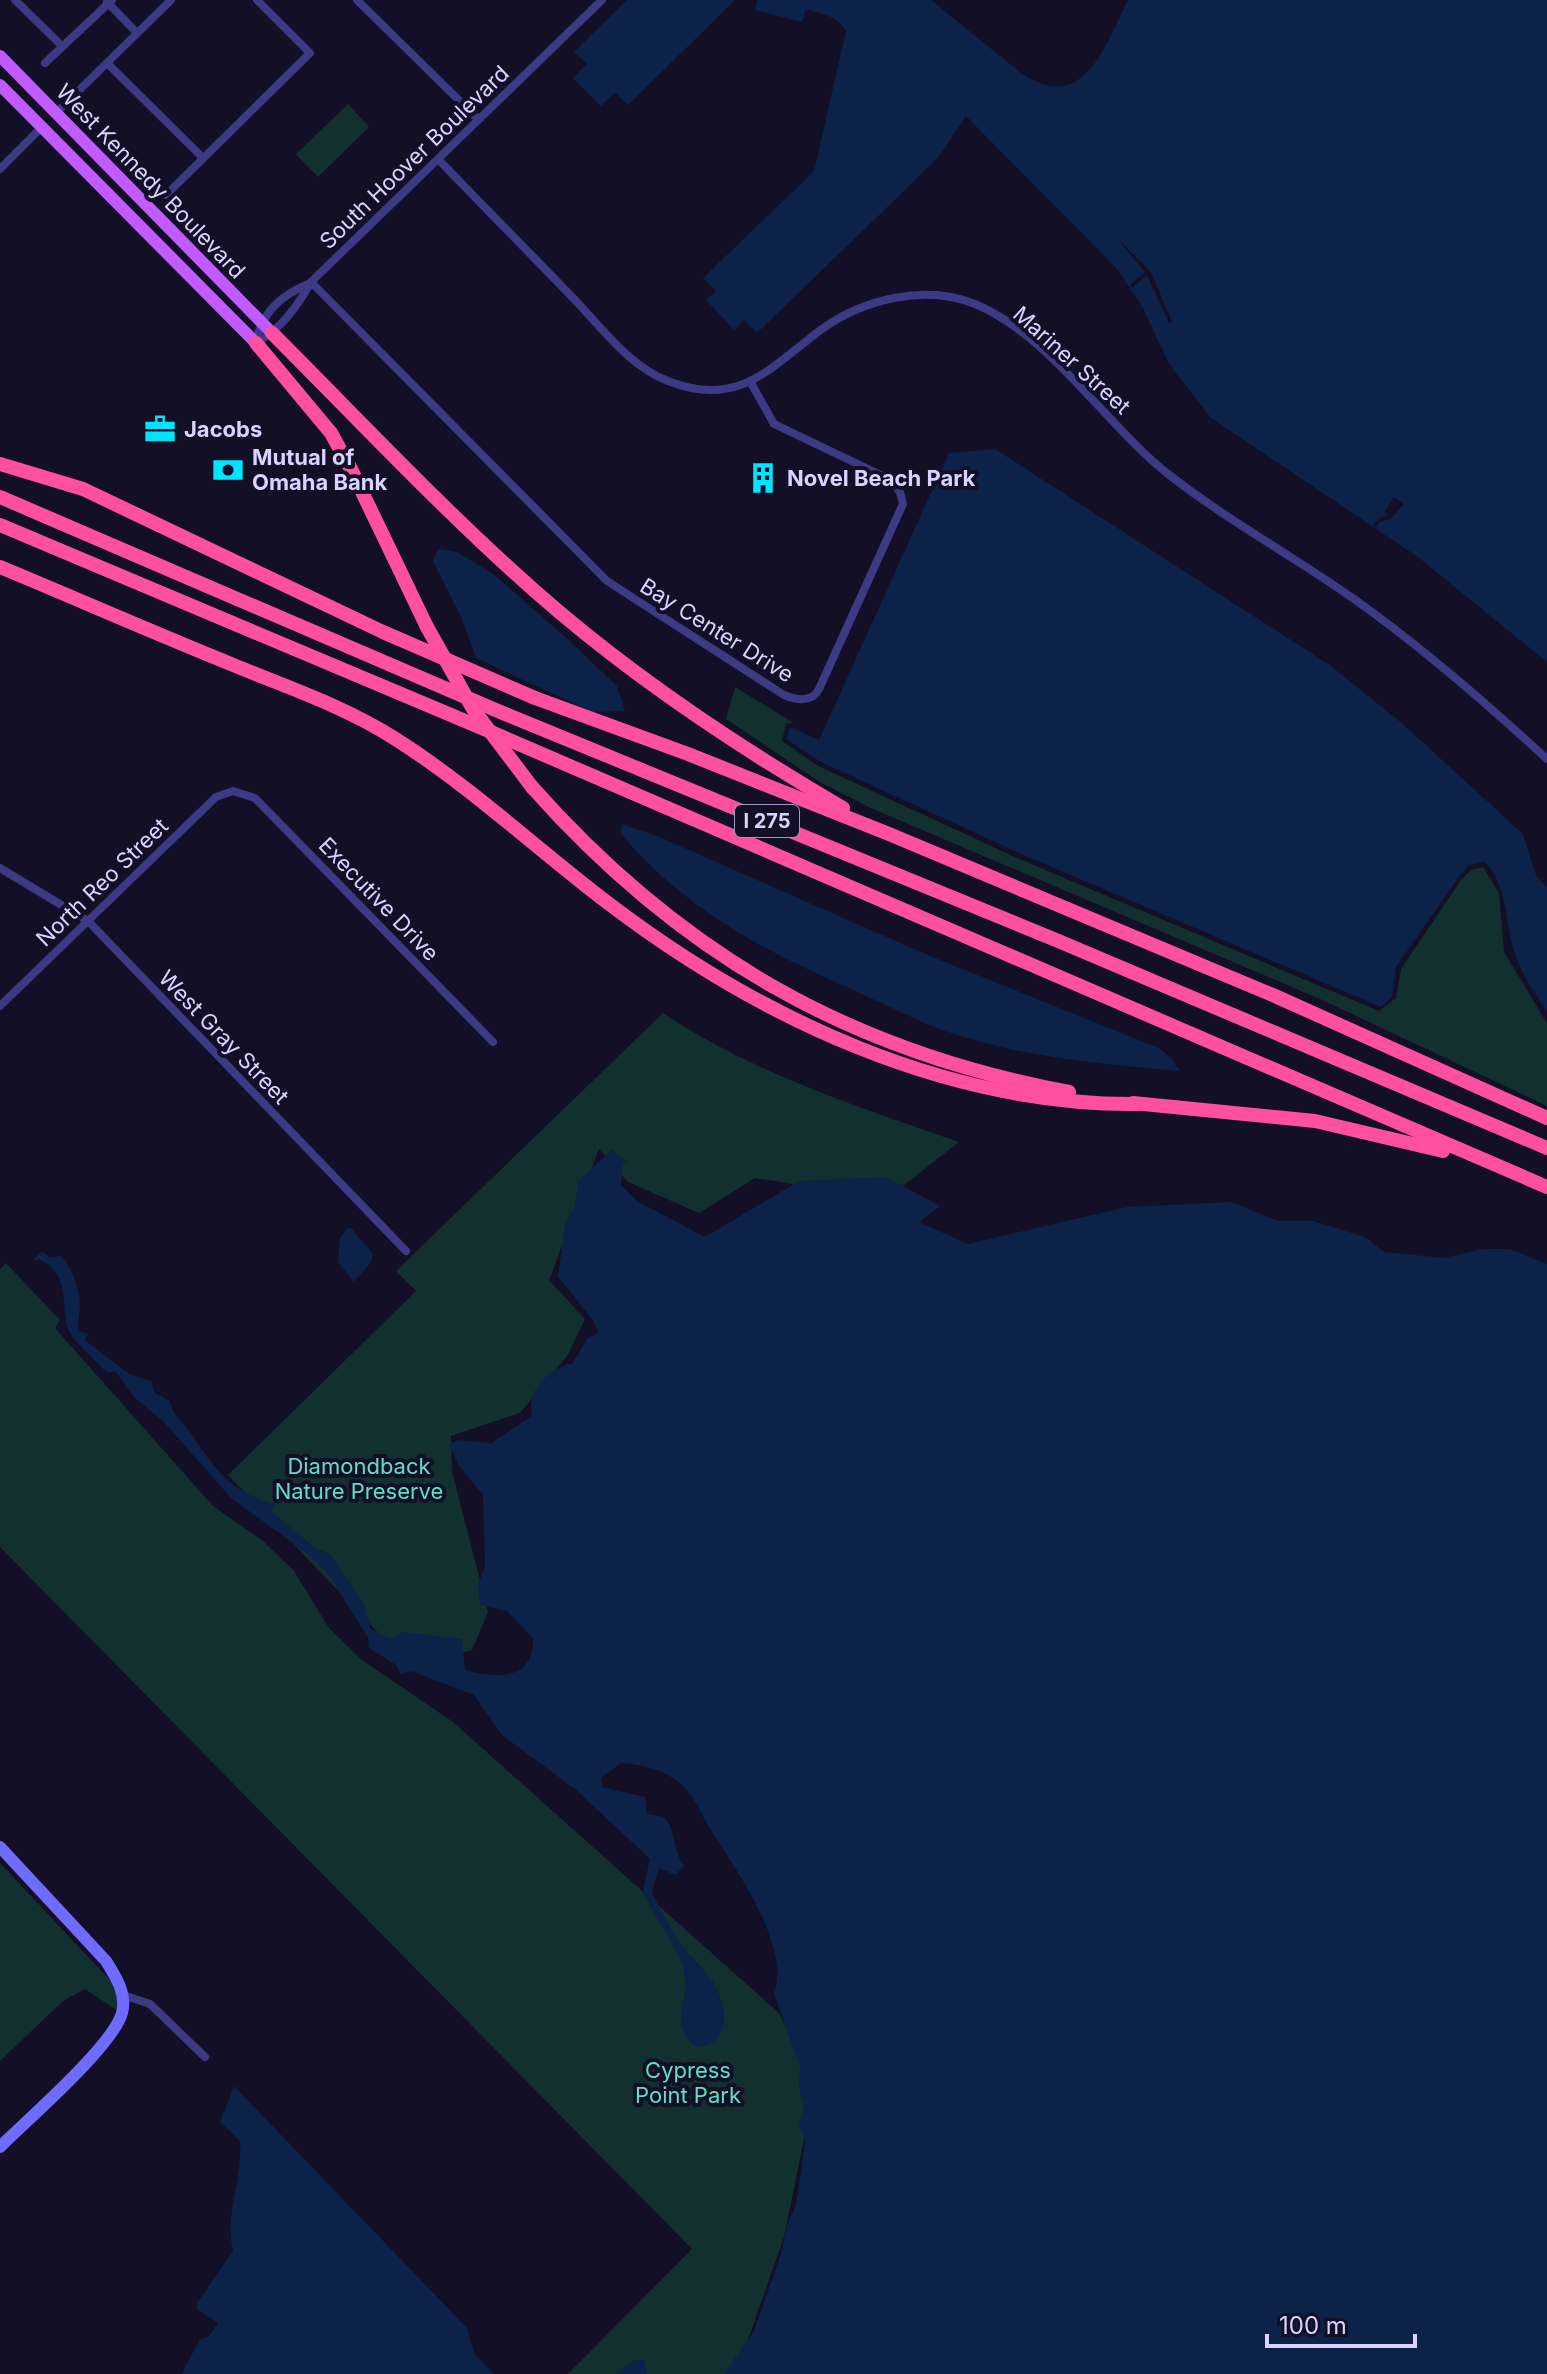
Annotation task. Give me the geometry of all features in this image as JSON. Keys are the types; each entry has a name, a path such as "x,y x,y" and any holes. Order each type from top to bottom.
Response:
{"highway":[{"path":"272,333 478,539 586,634 732,740 889,834"},
{"path":"256,343 331,433 360,485 427,627 473,709 532,787 570,830 651,905 729,962 800,1003 871,1037 972,1072 1139,1104"},
{"path":"0,464 83,489 383,632 535,698 688,754 889,834 1275,996 1547,1118"},
{"name":"I 275","path":"0,497 498,711 1013,922 1547,1148"},
{"name":"I 275","path":"0,525 470,723 1547,1187"},
{"path":"0,567 369,723 432,764 631,920 712,974 800,1021 893,1060 968,1083 1076,1103 1139,1104 1260,1114 1360,1129 1427,1146 1527,1179"}],"main road":[{"name":"West Kennedy Boulevard","path":"0,56 272,333"},
{"name":"West Kennedy Boulevard","path":"0,85 256,343"},
{"path":"42,127 56,113"}],"street":[{"path":"15,0 62,46"},
{"path":"56,113 171,0"},
{"path":"166,195 310,53 257,0"},
{"path":"357,0 478,119"},
{"name":"South Hoover Boulevard","path":"256,343 272,333 300,303 311,282 602,0"},
{"path":"45,63 108,1 137,33"},
{"path":"107,63 203,158"},
{"path":"0,169 42,127"},
{"name":"Mariner Street","path":"438,159 646,369 667,381 705,390 751,383 772,371 821,331 864,305 927,296 974,304 1039,349 1169,474 1401,634 1547,759"},
{"path":"256,343 260,321 290,291 311,282"},
{"name":"Bay Center Drive","path":"311,282 607,581 796,700 807,698 819,689 903,504 900,492 889,479 774,424 751,383"},
{"name":"North Reo Street","path":"0,1006 216,797 233,791"},
{"name":"Executive Drive","path":"233,791 255,798 493,1042"},
{"name":"West Gray Street","path":"0,868 88,921 406,1251"},
{"path":"0,1847 91,1943 113,1972 123,1995 120,2017 110,2035 0,2147"},
{"path":"123,1995 150,2004 205,2057"}],"green space":[{"path":"348,104 369,127 318,177 296,154"},
{"path":"735,687 794,723 786,724 782,741 818,766 1017,858 1379,1011 1396,998 1401,969 1461,880 1471,870 1483,867 1499,893 1504,952 1547,1023 1547,1106 1320,999 873,809 818,781 726,719"},
{"name":"Diamondback Nature Preserve","path":"663,1013 733,1054 770,1071 845,1102 959,1142 894,1193 863,1195 755,1178 699,1213 628,1182 599,1149 549,1280 585,1319 568,1355 520,1413 451,1436 452,1471 488,1612 472,1650 436,1659 387,1642 228,1475 416,1291 396,1271"},
{"name":"Cypress Point Park","path":"6,1263 60,1320 55,1328 213,1506 263,1541 294,1571 329,1628 362,1660 453,1722 780,2014 814,2091 784,2237 736,2374 568,2374 692,2249 0,1547 0,1269"},
{"path":"0,1863 124,1995 118,2011 85,1989 63,2001 0,2061"}],"water":[{"path":"627,0 735,0 628,105 615,92 601,106 573,78 587,64 574,52"},
{"path":"757,0 931,0 1021,73 1043,84 1061,86 1076,81 1090,70 1101,55 1128,0 1547,0 1547,662 1418,557 1211,418 1169,364 1143,308 1117,269 966,116 938,158 757,333 744,320 734,330 706,300 716,291 703,278 814,171 846,31 834,19 806,9 802,22 755,10"},
{"path":"995,449 1331,666 1404,725 1523,834 1536,875 1547,888 1547,1012 1517,959 1502,893 1485,862 1469,865 1458,878 1396,967 1392,997 1381,1007 1019,853 821,762 786,739 790,727 819,740 949,453"},
{"path":"438,549 457,552 492,573 617,686 625,711 592,712 476,658 462,619 433,561"},
{"path":"622,824 657,836 930,956 1159,1048 1173,1060 1179,1071 1031,1053 973,1040 921,1021 787,959 698,906 645,860 621,834"},
{"path":"612,1150 628,1162 623,1163 621,1185 637,1201 705,1237 799,1181 886,1177 940,1206 919,1222 968,1244 1127,1207 1231,1202 1279,1221 1313,1221 1365,1237 1384,1252 1444,1258 1482,1249 1510,1249 1547,1264 1547,2374 724,2374 754,2331 796,2205 805,2142 799,2124 804,2105 799,2088 800,2067 774,1994 777,1975 775,1954 768,1931 758,1908 694,1800 676,1780 646,1767 621,1763 601,1778 602,1787 645,1797 647,1814 664,1817 671,1828 684,1866 675,1875 659,1868 652,1893 683,1947 715,1985 723,2008 722,2030 717,2039 709,2045 696,2047 687,2038 681,2022 685,1978 678,1954 643,1889 650,1859 575,1789 502,1735 474,1695 411,1671 401,1674 396,1665 369,1648 368,1638 329,1575 308,1554 231,1498 163,1421 134,1397 115,1371 109,1373 79,1344 67,1326 62,1287 55,1271 39,1259 32,1261 42,1251 49,1257 62,1256 77,1285 79,1331 88,1334 85,1340 129,1374 151,1381 155,1393 170,1401 176,1416 225,1477 246,1493 274,1504 271,1511 315,1548 330,1554 364,1604 370,1628 390,1639 403,1632 462,1639 465,1670 488,1675 511,1674 527,1663 533,1638 507,1611 480,1605 478,1584 485,1567 483,1495 459,1466 449,1444 459,1440 491,1443 532,1416 532,1397 541,1382 556,1370 573,1363 587,1339 598,1333 593,1320 558,1277 565,1225 575,1206 579,1180"},
{"path":"351,1228 373,1254 371,1262 354,1282 338,1262 340,1238 346,1229"},
{"path":"234,2086 467,2328 475,2355 494,2374 182,2374 200,2339 208,2337 218,2323 197,2309 197,2303 233,2251 231,2223 240,2141 220,2122"},
{"path":"635,2360 644,2360 647,2374 615,2374"}],"pier":[{"path":"1116,237 1151,272 1172,322 1169,323 1147,275 1132,288 1130,285 1145,272"},
{"path":"1394,497 1404,504 1391,518 1380,522 1375,528 1373,526 1378,519 1389,515 1385,512"}],"place":[{"name":"Jacobs","path":"160,429"},
{"name":"Mutual of Omaha Bank","path":"228,470"},
{"name":"Novel Beach Park","path":"763,478"}]}
